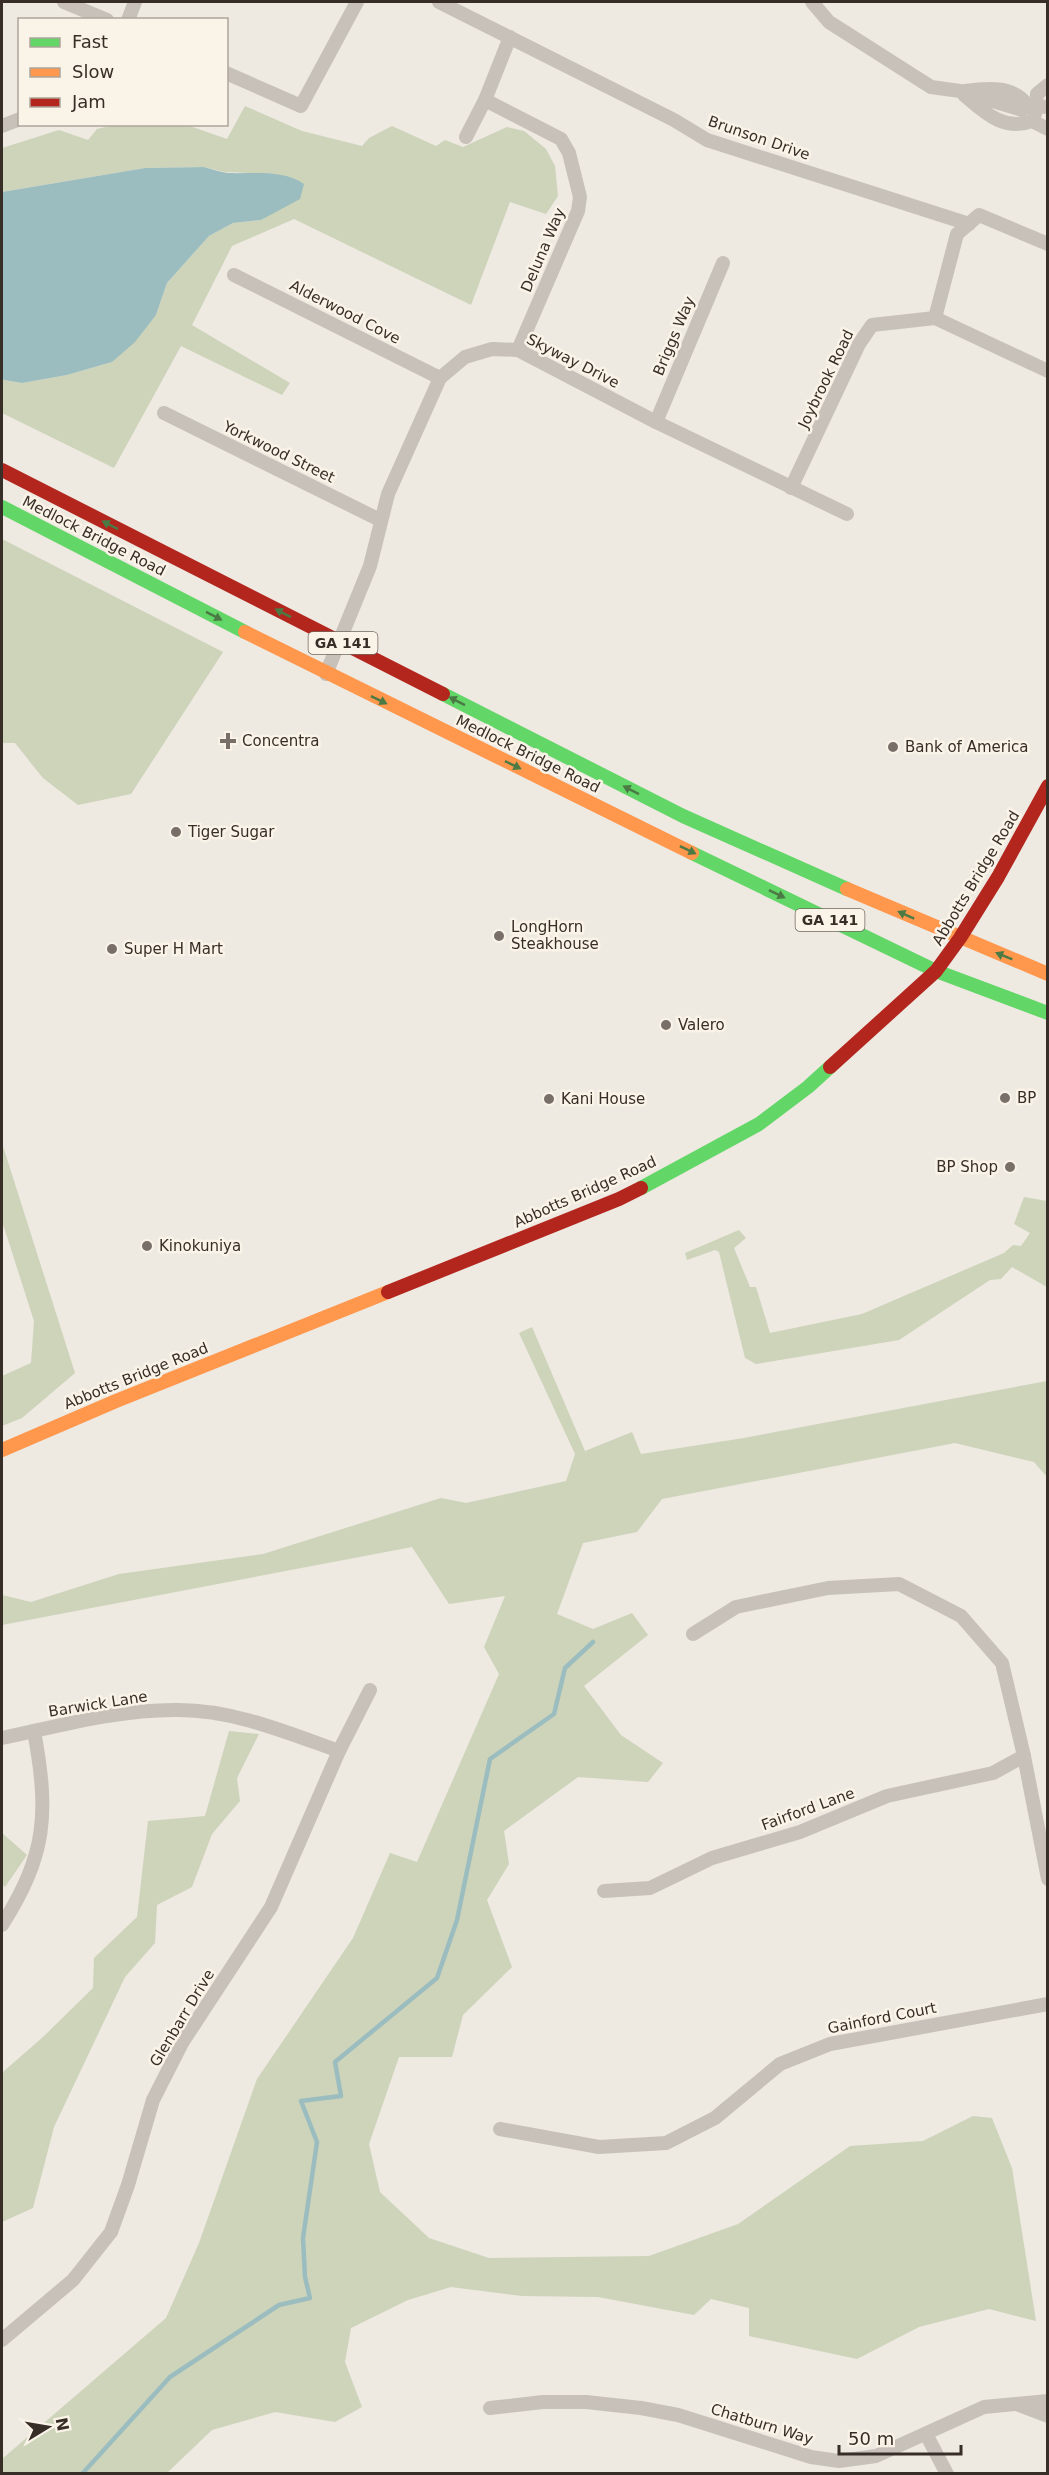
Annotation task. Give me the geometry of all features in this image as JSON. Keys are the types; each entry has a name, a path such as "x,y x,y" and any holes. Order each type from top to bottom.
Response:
{"main road":[{"name":"Medlock Bridge Road","path":"2,470 683,816 1047,974"},
{"name":"Medlock Bridge Road","path":"2,507 326,674 936,971 1047,1013"},
{"name":"Abbotts Bridge Road","path":"2,1450 125,1397 619,1199 704,1156 759,1124 799,1094 936,971 960,938 998,877 1047,786"}],"street":[{"path":"129,18 135,2"},
{"path":"228,74 301,106 357,2"},
{"name":"Brunson Drive","path":"439,2 674,120 707,140 969,224 979,215 1047,244"},
{"path":"812,2 829,22 931,87 960,92 991,87 1038,106"},
{"path":"70,4 102,18"},
{"path":"466,137 485,100 510,38"},
{"path":"1032,121 1038,106 1037,94 1047,85"},
{"path":"960,92 990,117 1021,125 1032,121 1047,129"},
{"name":"Deluna Way","path":"485,100 561,139 569,153 580,197 578,211 518,350"},
{"path":"2,126 18,120"},
{"path":"969,224 957,234 935,318 1047,371"},
{"name":"Briggs Way","path":"656,422 723,262"},
{"name":"Alderwood Cove","path":"234,275 440,378"},
{"name":"Joybrook Road","path":"792,488 859,344 872,325 935,318"},
{"name":"Skyway Drive","path":"326,674 370,566 388,494 440,378 465,357 492,349 518,350 656,422 848,514"},
{"name":"Yorkwood Street","path":"164,413 380,520"},
{"path":"693,1634 736,1607 828,1588 899,1584 961,1616 1002,1662 1024,1756 1047,1879"},
{"name":"Glenbarr Drive","path":"2,2340 73,2280 111,2232 128,2185 153,2100 183,2043 271,1907 339,1751 370,1690"},
{"name":"Barwick Lane","path":"2,1738 135,1711 181,1709 224,1715 269,1726 339,1751"},
{"path":"2,1925 20,1897 40,1847 44,1810 34,1731"},
{"name":"Fairford Lane","path":"604,1891 650,1888 712,1858 800,1832 887,1796 993,1773 1024,1756"},
{"name":"Gainford Court","path":"500,2129 598,2147 666,2143 715,2118 780,2064 830,2044 1047,2004"},
{"name":"Chatburn Way","path":"489,2408 543,2402 586,2402 641,2408 678,2415 811,2457 839,2461 876,2456 984,2407 1047,2400"},
{"name":"Chatburn Way","path":"1017,2404 1047,2416"},
{"path":"926,2434 947,2474"}],"green space":[{"path":"245,106 302,131 362,146 369,138 392,126 436,146 445,140 463,147 507,127 524,131 546,149 555,166 558,196 546,214 510,202 471,305 294,219 232,246 192,325 290,383 282,395 181,346 114,468 2,413 2,377 4,380 22,383 67,375 112,362 156,315 167,283 209,236 233,223 261,220 277,210 273,174 224,172 204,167 145,168 2,192 2,148 59,130 88,140 97,129 110,126 190,126 227,139"},
{"path":"2,539 223,652 131,794 78,805 43,778 15,743 2,743"},
{"path":"2,1143 75,1373 22,1418 2,1426 2,1376 31,1363 34,1321 2,1221"},
{"path":"1024,1197 1047,1201 1047,1287 1012,1267 1001,1279 990,1280 899,1340 756,1364 745,1358 719,1252 715,1250 687,1260 685,1253 739,1230 746,1238 734,1248 750,1287 756,1287 770,1333 862,1314 1004,1253 1013,1245 1021,1246 1030,1233 1014,1224"},
{"path":"532,1327 585,1451 632,1432 641,1454 744,1438 1047,1381 1047,1477 1034,1462 955,1443 662,1499 637,1532 583,1543 557,1614 593,1629 632,1613 648,1635 584,1686 621,1735 663,1763 648,1782 578,1777 504,1831 509,1864 487,1900 512,1967 463,2015 452,2057 399,2057 369,2144 380,2192 429,2238 489,2258 649,2256 738,2224 850,2146 923,2141 973,2116 992,2118 1012,2168 1036,2321 989,2309 919,2327 857,2359 749,2336 749,2308 711,2299 694,2315 598,2297 522,2296 451,2287 408,2300 351,2328 345,2362 362,2407 335,2422 275,2412 212,2430 167,2473 2,2473 2,2459 166,2318 199,2243 257,2079 353,1938 390,1853 417,1862 499,1674 484,1647 505,1596 449,1604 412,1547 2,1625 2,1595 31,1602 119,1574 263,1554 441,1498 466,1503 566,1481 575,1454 519,1333"},
{"path":"229,1731 259,1734 237,1778 240,1801 212,1834 192,1887 157,1905 155,1943 125,1977 54,2127 33,2208 2,2222 2,2076 4,2071 93,1988 94,1958 137,1917 148,1821 205,1816"},
{"path":"2,1833 27,1855 5,1887 2,1884"}],"water":[{"path":"204,167 228,173 277,174 296,179 304,184 300,199 261,220 233,223 209,236 167,283 156,315 135,342 112,362 67,375 22,383 4,380 2,377 2,192 145,168"}],"waterway":[{"path":"82,2474 170,2377 279,2305 310,2298 305,2277 303,2238 317,2142 301,2101 341,2096 335,2062 437,1978 457,1920 490,1759 554,1714 565,1668 593,1642"}],"traffic: fast":[{"path":"2,507 245,632"},
{"path":"443,694 683,816 847,889"},
{"path":"692,853 936,971 1048,1013"},
{"path":"641,1188 759,1124 808,1087 830,1067"}],"traffic: slow":[{"path":"245,632 692,853"},
{"path":"847,889 1048,974"},
{"path":"2,1450 116,1401 388,1292"}],"traffic: jam":[{"path":"2,470 443,694"},
{"path":"830,1067 936,971 960,938 998,877 1048,786"},
{"path":"388,1292 619,1199 641,1188"}],"place":[{"name":"Concentra","path":"228,741"},
{"name":"Bank of America","path":"893,747"},
{"name":"Tiger Sugar","path":"176,832"},
{"name":"LongHorn Steakhouse","path":"499,936"},
{"name":"Super H Mart","path":"112,949"},
{"name":"Valero","path":"666,1025"},
{"name":"BP","path":"1005,1098"},
{"name":"Kani House","path":"549,1099"},
{"name":"BP Shop","path":"1010,1167"},
{"name":"Kinokuniya","path":"147,1246"}]}
